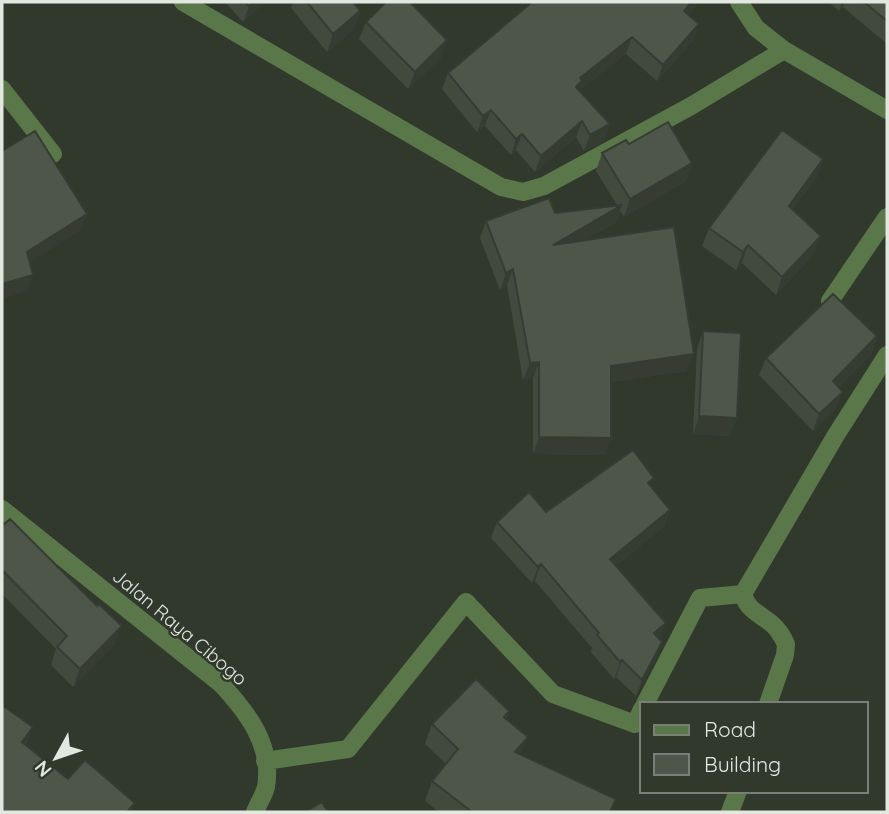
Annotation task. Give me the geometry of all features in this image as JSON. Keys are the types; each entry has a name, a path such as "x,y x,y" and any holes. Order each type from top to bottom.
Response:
{"street":[{"path":"183,2 501,187 523,192 544,186 678,113 784,50"},
{"path":"739,2 756,29 784,50 887,110"},
{"path":"2,89 53,154"},
{"path":"830,301 887,217"},
{"path":"769,702 785,655 786,644 772,624 745,603 743,594 836,435 887,355"},
{"name":"Jalan Raya Cibogo","path":"2,509 221,684 245,709 260,736 265,761 266,788 255,812"},
{"path":"646,702 700,598 743,594"},
{"path":"265,761 348,748 466,602 553,694 635,724 640,713"},
{"path":"730,812 737,793"}],"building":[{"path":"307,2 353,2 360,11 333,34"},
{"path":"386,2 410,2 447,40 415,72 366,22"},
{"path":"532,2 691,2 684,11 699,24 663,65 632,37 580,78 582,81 576,87 610,124 590,135 582,121 541,156 522,134 516,139 491,110 483,116 448,73"},
{"path":"864,2 887,2 887,21"},
{"path":"668,122 692,163 630,199 602,153 626,140 629,144"},
{"path":"782,130 823,159 789,206 821,236 782,277 748,245 743,252 709,228"},
{"path":"35,131 87,214 27,252 33,275 2,284 2,151"},
{"path":"549,198 555,213 622,205 553,245 674,227 694,354 611,366 611,438 539,437 539,362 530,363 513,269 506,273 486,221"},
{"path":"833,294 877,336 833,381 843,392 819,414 766,358"},
{"path":"703,331 741,333 737,418 699,416"},
{"path":"633,450 654,478 648,483 670,510 610,559 666,623 654,633 662,642 642,680 622,660 620,662 541,564 538,567 497,522 529,492 546,512"},
{"path":"10,519 97,606 99,604 122,626 80,669 57,647 67,636 2,570 2,526"},
{"path":"476,679 509,711 504,717 528,737 515,752 616,799 610,812 472,812 432,781 458,749 432,724"},
{"path":"2,705 33,727 22,742 68,779 85,760 135,803 127,812 2,812"},
{"path":"322,802 328,812 305,812"}]}
